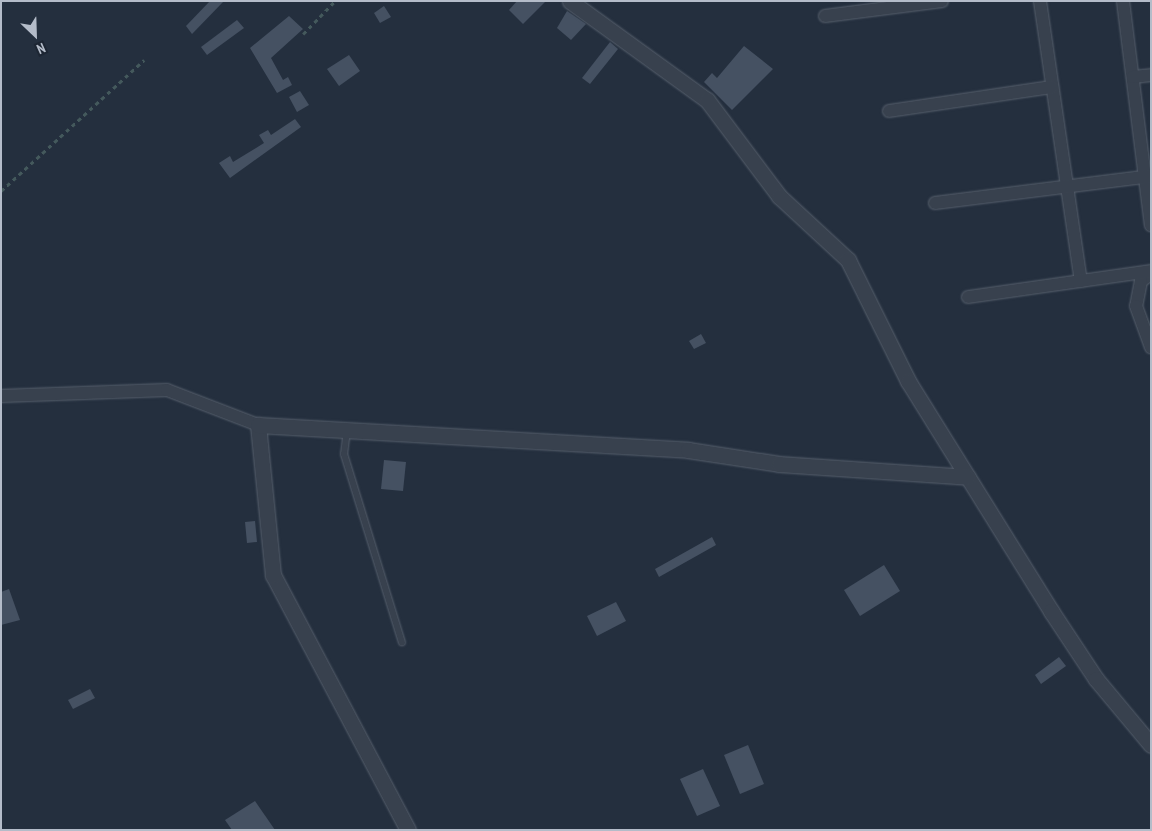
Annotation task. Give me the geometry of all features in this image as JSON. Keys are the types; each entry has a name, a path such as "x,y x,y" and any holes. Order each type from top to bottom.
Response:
{"street":[{"path":"570,1 706,100 779,196 848,260 908,381 968,477 1096,679 1150,741"},
{"path":"825,16 942,1"},
{"path":"1040,1 1081,281"},
{"path":"1123,1 1149,176 1151,225"},
{"path":"1133,78 1151,75"},
{"path":"889,110 1052,87"},
{"path":"935,203 1149,176"},
{"path":"968,297 1151,273"},
{"path":"1151,273 1142,281 1136,306 1151,347"},
{"path":"1,396 167,390 258,425 688,450 779,464 968,477"},
{"path":"258,425 273,575 408,830"}],"lane":[{"path":"347,430 344,454 402,642"}],"path":[{"path":"303,34 336,1"},
{"path":"1,191 144,60"}],"building":[{"path":"210,1 224,1 192,34 186,26"},
{"path":"517,1 546,1 523,24 509,10"},
{"path":"384,6 391,17 380,23 374,13"},
{"path":"567,11 586,24 571,40 557,28"},
{"path":"289,16 303,29 271,58 283,80 288,77 292,85 277,93 250,48"},
{"path":"237,20 244,28 207,55 201,47"},
{"path":"610,42 618,49 590,84 582,78"},
{"path":"744,46 773,69 732,110 704,82 712,73 717,78"},
{"path":"349,55 360,71 339,86 327,69"},
{"path":"300,91 309,105 297,112 289,97"},
{"path":"295,119 301,127 230,178 219,163 230,156 233,162 264,143 259,135 268,130 271,135"},
{"path":"701,334 706,343 694,349 689,341"},
{"path":"384,460 406,462 403,491 381,489"},
{"path":"255,521 257,542 247,543 245,522"},
{"path":"712,537 716,545 659,577 655,569"},
{"path":"884,565 900,591 860,616 844,590"},
{"path":"9,589 20,620 1,625 1,592"},
{"path":"616,602 626,621 597,636 587,616"},
{"path":"1059,657 1066,666 1041,684 1035,675"},
{"path":"90,689 95,698 73,709 68,700"},
{"path":"748,745 764,784 740,794 724,755"},
{"path":"703,769 720,806 697,816 680,779"},
{"path":"255,801 275,830 232,830 225,820"}]}
